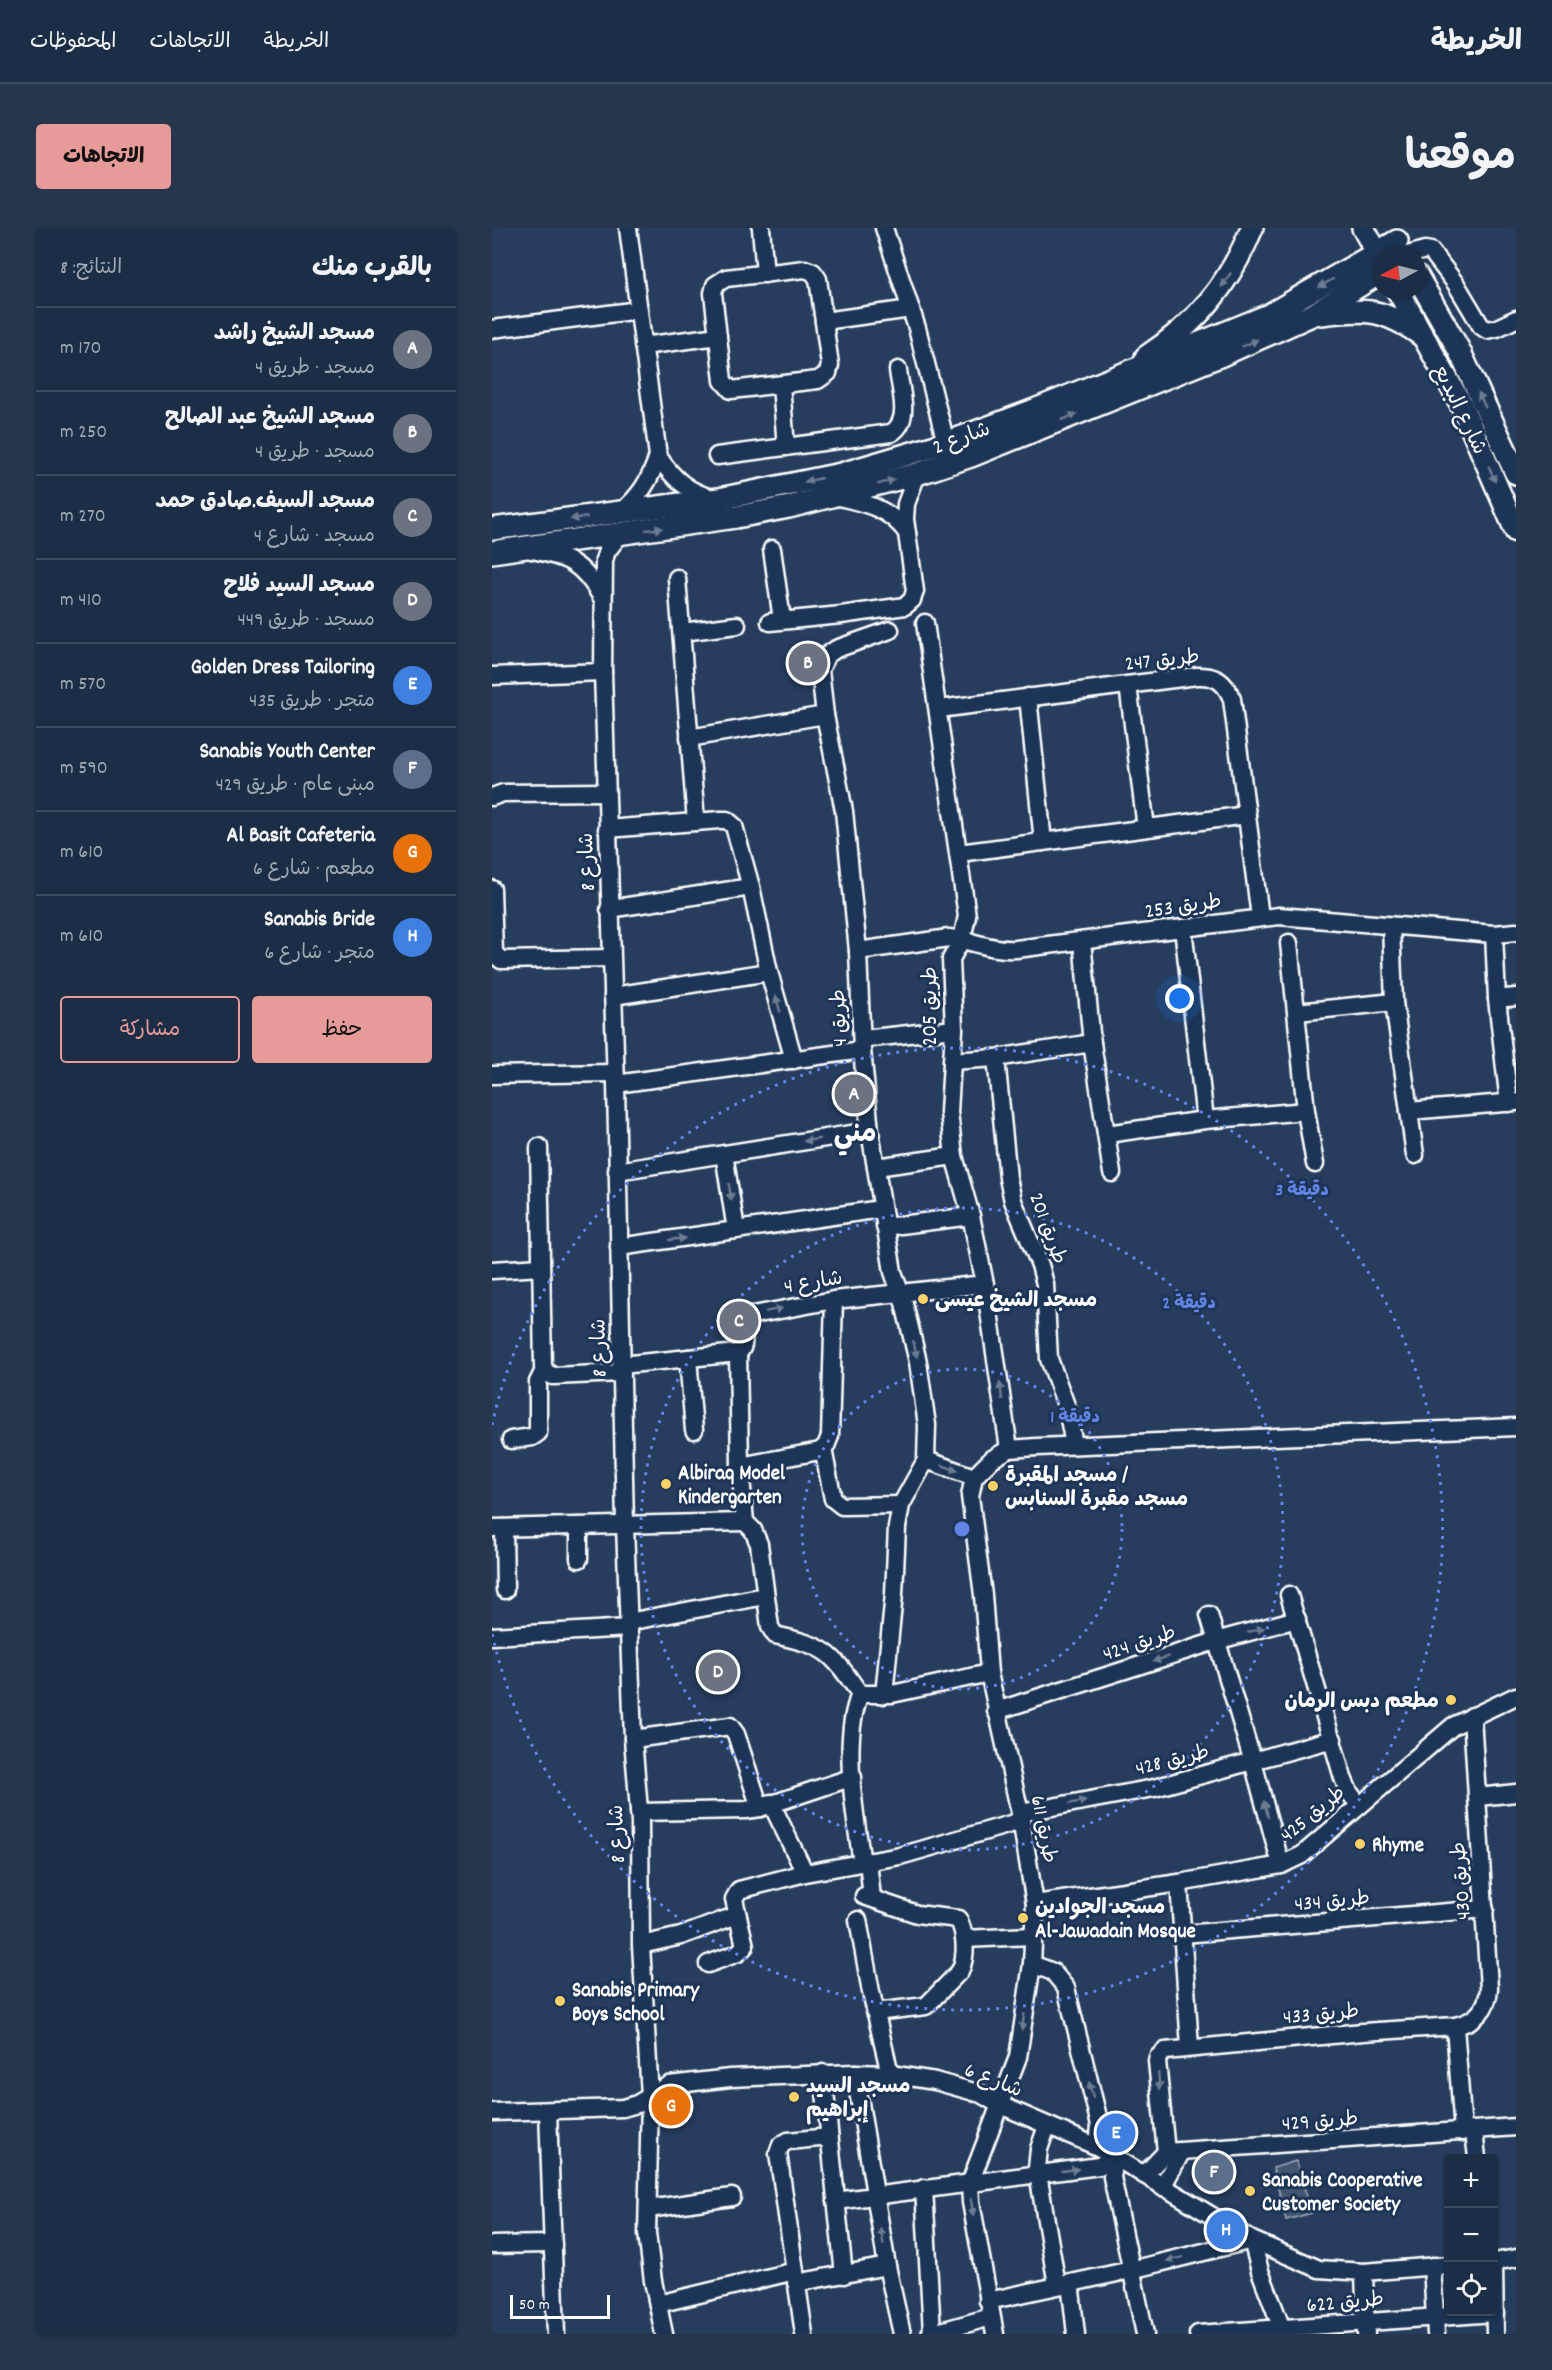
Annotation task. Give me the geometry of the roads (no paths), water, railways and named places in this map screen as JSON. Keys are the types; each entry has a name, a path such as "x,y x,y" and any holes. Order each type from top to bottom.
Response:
{"main road":[{"path":"1115,377 1165,344 1210,302 1237,262 1252,228"},
{"path":"1363,228 1372,246"},
{"name":"شارع 2","path":"492,552 524,548 620,523 841,474 946,443 1269,315 1372,266"},
{"name":"شارع 2","path":"492,529 736,517 835,496 917,474 971,456 1112,400 1314,314 1372,268"},
{"name":"شارع البديع","path":"1426,292 1458,350 1516,472"},
{"name":"شارع البديع","path":"1403,300 1461,404 1516,531"},
{"path":"1314,314 1346,310 1379,312 1424,336"}],"street":[{"path":"628,228 658,456 668,473 683,486 700,495 719,500"},
{"path":"761,228 765,274"},
{"path":"884,228 911,309 946,443"},
{"path":"1400,245 1431,251 1456,284 1481,326 1487,330 1516,319"},
{"path":"805,269 813,272 818,279 824,321 830,365 828,373 818,380 735,391 727,388 723,381 713,293 715,285 726,278 805,269"},
{"path":"492,329 639,309"},
{"path":"824,321 911,309"},
{"path":"643,346 718,336"},
{"path":"717,456 885,434 896,430 904,414 898,370"},
{"path":"780,385 786,447"},
{"name":"شارع 8","path":"658,456 653,473 620,523 604,560 603,672 628,1625 639,1812 641,1945 650,2096 649,2257 664,2334"},
{"path":"772,549 781,613 777,621 793,621 905,606 912,600 915,591 906,504 917,474"},
{"path":"835,496 876,506 886,511 908,534"},
{"path":"524,548 558,555 576,564 587,573 603,598"},
{"path":"677,578 696,822"},
{"name":"طريق 205","path":"925,623 967,916 962,939 951,959 954,1029 949,1112 954,1156 971,1216 985,1284 1009,1449"},
{"path":"682,632 737,625"},
{"name":"طريق 4","path":"890,630 836,649 826,656 820,670 825,715 844,811 858,951 862,1045 870,1131 893,1272 904,1303 918,1362 927,1425 926,1460"},
{"path":"492,676 603,672"},
{"name":"طريق 247","path":"939,709 1208,676 1220,680 1228,687 1232,699 1260,917"},
{"path":"1128,685 1146,828"},
{"path":"1028,697 1043,842"},
{"path":"689,738 825,715"},
{"path":"492,797 502,794 606,792"},
{"path":"959,852 1247,815"},
{"path":"607,829 727,820 734,826 751,887 769,972 794,1060"},
{"path":"609,909 751,887"},
{"path":"492,889 494,958 506,960 611,958"},
{"name":"طريق 253","path":"858,951 927,939 962,939 1004,950 1260,917 1304,917 1494,934 1516,932"},
{"path":"1391,926 1394,1002 1415,1155"},
{"path":"1183,928 1205,1120"},
{"path":"1409,1112 1512,1103 1497,999 1494,934"},
{"path":"1082,941 1092,1043 1112,1173"},
{"path":"1289,943 1306,1111 1315,1164"},
{"path":"613,996 769,972"},
{"path":"1497,999 1516,997"},
{"path":"1297,1012 1394,1002"},
{"path":"492,1075 615,1078 794,1060 954,1029"},
{"path":"952,1061 996,1058 1092,1043"},
{"name":"طريق 201","path":"996,1058 1008,1178 1013,1202 1040,1265 1045,1284 1049,1359 1067,1408 1074,1445"},
{"path":"1107,1134 1205,1120 1306,1111"},
{"path":"617,1171 870,1131"},
{"path":"538,1147 544,1371 557,1376 738,1353 740,1466 745,1522 753,1530 759,1544 770,1626 775,1635 819,1647 837,1661 860,1694"},
{"path":"724,1154 736,1230"},
{"path":"876,1167 954,1156"},
{"path":"619,1247 881,1209"},
{"path":"885,1227 971,1216"},
{"path":"492,1270 541,1267"},
{"path":"899,1293 985,1284"},
{"name":"شارع 4","path":"738,1353 744,1345 744,1323 750,1316 834,1300 899,1293"},
{"path":"740,1466 823,1449 830,1436 834,1300"},
{"path":"688,1358 694,1430"},
{"path":"511,1440 532,1437 538,1433 538,1382 544,1371"},
{"path":"884,1695 894,1594 897,1527 901,1505 926,1460 974,1477 992,1459 1009,1449 1516,1427"},
{"path":"823,1449 833,1499 837,1504 842,1506 901,1505"},
{"name":"طريق 611","path":"974,1477 970,1496 983,1595 989,1673 1021,1817 1035,1904 1032,1964 1018,2056 1010,2081 998,2104 970,2184 971,2202 995,2334"},
{"path":"505,1590 498,1528 745,1522"},
{"path":"579,1526 579,1559"},
{"path":"1289,1595 1346,1785 1359,1805"},
{"path":"492,1636 628,1625 765,1596"},
{"path":"1209,1615 1281,1865"},
{"name":"طريق 424","path":"996,1711 1216,1641 1297,1619"},
{"path":"860,1694 884,1695 913,1691 989,1673"},
{"path":"860,1694 851,1735 853,1777 868,1897 917,1914 958,1919 963,1927 964,1939 963,1965 960,1971 926,2006 875,2012"},
{"name":"طريق 425","path":"1035,1904 1179,1883 1281,1865 1302,1855 1453,1726 1516,1696"},
{"name":"طريق 430","path":"1455,2026 1469,2022 1480,2014 1489,1995 1472,1716"},
{"path":"633,1739 730,1726 736,1734 765,1806 805,1874"},
{"name":"طريق 428","path":"737,1915 735,1895 740,1890 805,1874 900,1856 1021,1817 1154,1788 1332,1739"},
{"path":"639,1812 746,1810 853,1777"},
{"path":"1478,1797 1516,1793"},
{"path":"1179,1883 1190,2048"},
{"name":"طريق 434","path":"1183,1934 1485,1909"},
{"path":"641,1945 681,1936 737,1915 745,1943 743,1949 708,1964"},
{"path":"858,1920 875,2012 890,2074"},
{"path":"964,1939 1033,1936"},
{"path":"1032,1964 1053,1972 1066,1988 1108,2153 1145,2334"},
{"path":"1455,2026 1468,2131 1476,2154"},
{"name":"طريق 433","path":"1173,2152 1157,2061 1165,2051 1363,2032 1455,2026"},
{"path":"823,2073 844,2275"},
{"path":"855,2073 887,2266 902,2334"},
{"name":"شارع 6","path":"492,2112 623,2108 637,2104 669,2085 730,2078 855,2073 890,2074 935,2081 981,2094 998,2104 1108,2153 1252,2240 1319,2269 1364,2272 1444,2265"},
{"path":"548,2111 556,2334"},
{"path":"1047,2126 1038,2155 1038,2174 1076,2334"},
{"name":"طريق 429","path":"1173,2152 1516,2127"},
{"path":"804,2334 778,2153 781,2145 788,2141 829,2137"},
{"path":"1144,2175 1173,2152"},
{"path":"1162,2187 1173,2152"},
{"path":"836,2200 1099,2166 1106,2162 1108,2153"},
{"path":"924,2188 931,2334 989,2309 1063,2284 1252,2240 1260,2271 1284,2331"},
{"path":"648,2209 732,2197"},
{"path":"492,2245 553,2244"},
{"path":"1498,2296 1504,2262"},
{"path":"658,2304 796,2277 844,2275 887,2266"},
{"path":"1431,2266 1436,2334"},
{"path":"1364,2272 1366,2327"},
{"name":"طريق 622","path":"1198,2334 1366,2327 1451,2316"},
{"path":"1495,2316 1496,2334"}],"place":[{"name":"مسجد الشيخ عبد الصالح","path":"808,663"},
{"name":"مسجد الشيخ راشد","path":"854,1094"},
{"name":"مسجد الشيخ عيسى","path":"923,1299"},
{"name":"مسجد السيف.صادق حمد","path":"739,1321"},
{"name":"Albiraq Model Kindergarten","path":"666,1484"},
{"name":"مسجد المقبرة / مسجد مقبرة السنابس","path":"993,1486"},
{"name":"مسجد السيد فلاح","path":"718,1672"},
{"name":"مطعم دبس الرمان","path":"1451,1700"},
{"name":"Rhyme","path":"1360,1844"},
{"name":"مسجد الجوادين Al-Jawadain Mosque","path":"1023,1918"},
{"name":"Sanabis Primary Boys School","path":"560,2001"},
{"name":"مسجد السيد إبراهيم","path":"794,2097"},
{"name":"Al Basit Cafeteria","path":"671,2106"},
{"name":"Golden Dress Tailoring","path":"1116,2133"},
{"name":"Sanabis Youth Center","path":"1214,2172"},
{"name":"Sanabis Cooperative Customer Society","path":"1250,2191"},
{"name":"Sanabis Bride","path":"1226,2230"}],"district":[{"name":"مني","path":"855,1132"}]}
